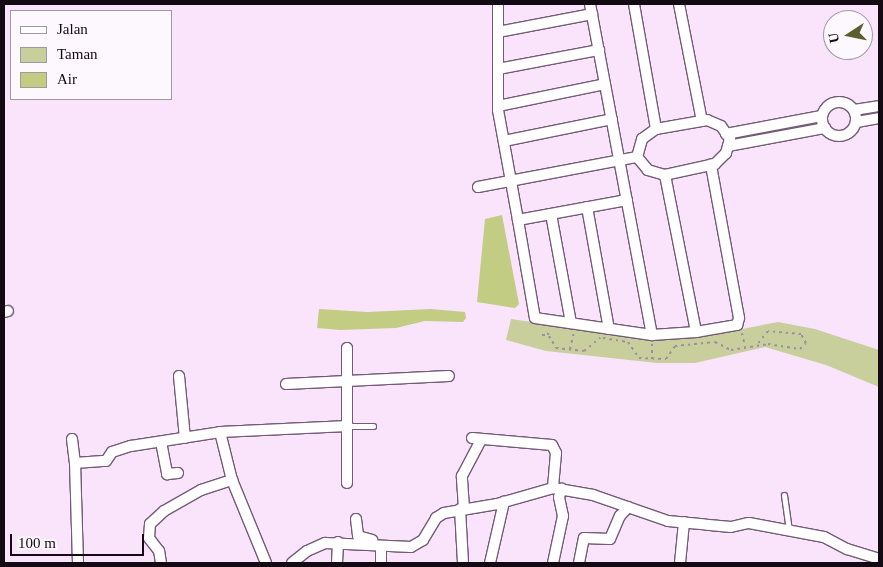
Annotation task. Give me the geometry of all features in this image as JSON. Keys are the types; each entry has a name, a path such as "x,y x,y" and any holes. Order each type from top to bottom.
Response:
{"street":[{"path":"498,4 498,106 535,318 652,335 696,332 737,325 739,318 711,166"},
{"path":"634,4 656,129"},
{"path":"679,4 702,121"},
{"path":"498,32 591,9 652,335"},
{"path":"498,69 599,50"},
{"path":"498,106 605,84"},
{"path":"726,134 821,116 828,105 837,102 846,103 854,110 857,122 852,132 843,136 833,135 825,128 821,116"},
{"path":"854,110 879,106"},
{"path":"857,122 879,118"},
{"path":"504,141 612,119"},
{"path":"702,121 721,126 730,139 726,153 711,166 665,175 648,170 637,157 642,139 656,129 702,121"},
{"path":"728,146 825,128"},
{"path":"478,187 637,157"},
{"path":"665,175 696,332"},
{"path":"518,220 627,200"},
{"path":"587,207 609,328"},
{"path":"551,214 573,323"},
{"path":"347,348 347,483"},
{"path":"179,376 179,405 185,438"},
{"path":"286,384 448,376"},
{"path":"75,463 106,461 115,451 220,432 348,426"},
{"path":"220,432 232,480 266,563"},
{"path":"72,439 75,463 78,563"},
{"path":"464,563 462,476 477,439 552,445 556,453 557,488 563,516 553,563"},
{"path":"161,442 167,474 178,473"},
{"path":"161,563 160,551 149,538 150,524 164,511 201,490 232,480"},
{"path":"292,563 316,546 338,542 411,547 423,540 436,518 462,508 504,502 557,488 628,508 658,519 731,527 749,523 824,537 847,549 879,559"},
{"path":"490,563 504,502"},
{"path":"579,563 584,538 610,539 620,516 628,508"},
{"path":"356,519 358,536 372,539 377,546 381,563"},
{"path":"680,563 684,522"},
{"path":"338,542 338,563"}],"lane":[{"path":"348,426 373,426"},
{"path":"784,495 789,531"}],"path":[{"path":"570,349 573,323"},
{"path":"737,325 741,328 745,348"},
{"path":"768,331 800,334 806,343 800,349 768,344 756,346 768,331"},
{"path":"548,335 556,348 584,351 600,338"},
{"path":"652,335 652,359"}],"green space":[{"path":"511,319 649,339 701,337 778,322 815,329 879,350 879,387 826,365 765,347 695,363 657,363 546,351 506,340"}],"water":[{"path":"502,215 519,304 515,308 477,302 485,219"},
{"path":"319,309 367,312 431,309 465,312 466,318 463,322 425,321 396,328 340,330 317,328"}]}
